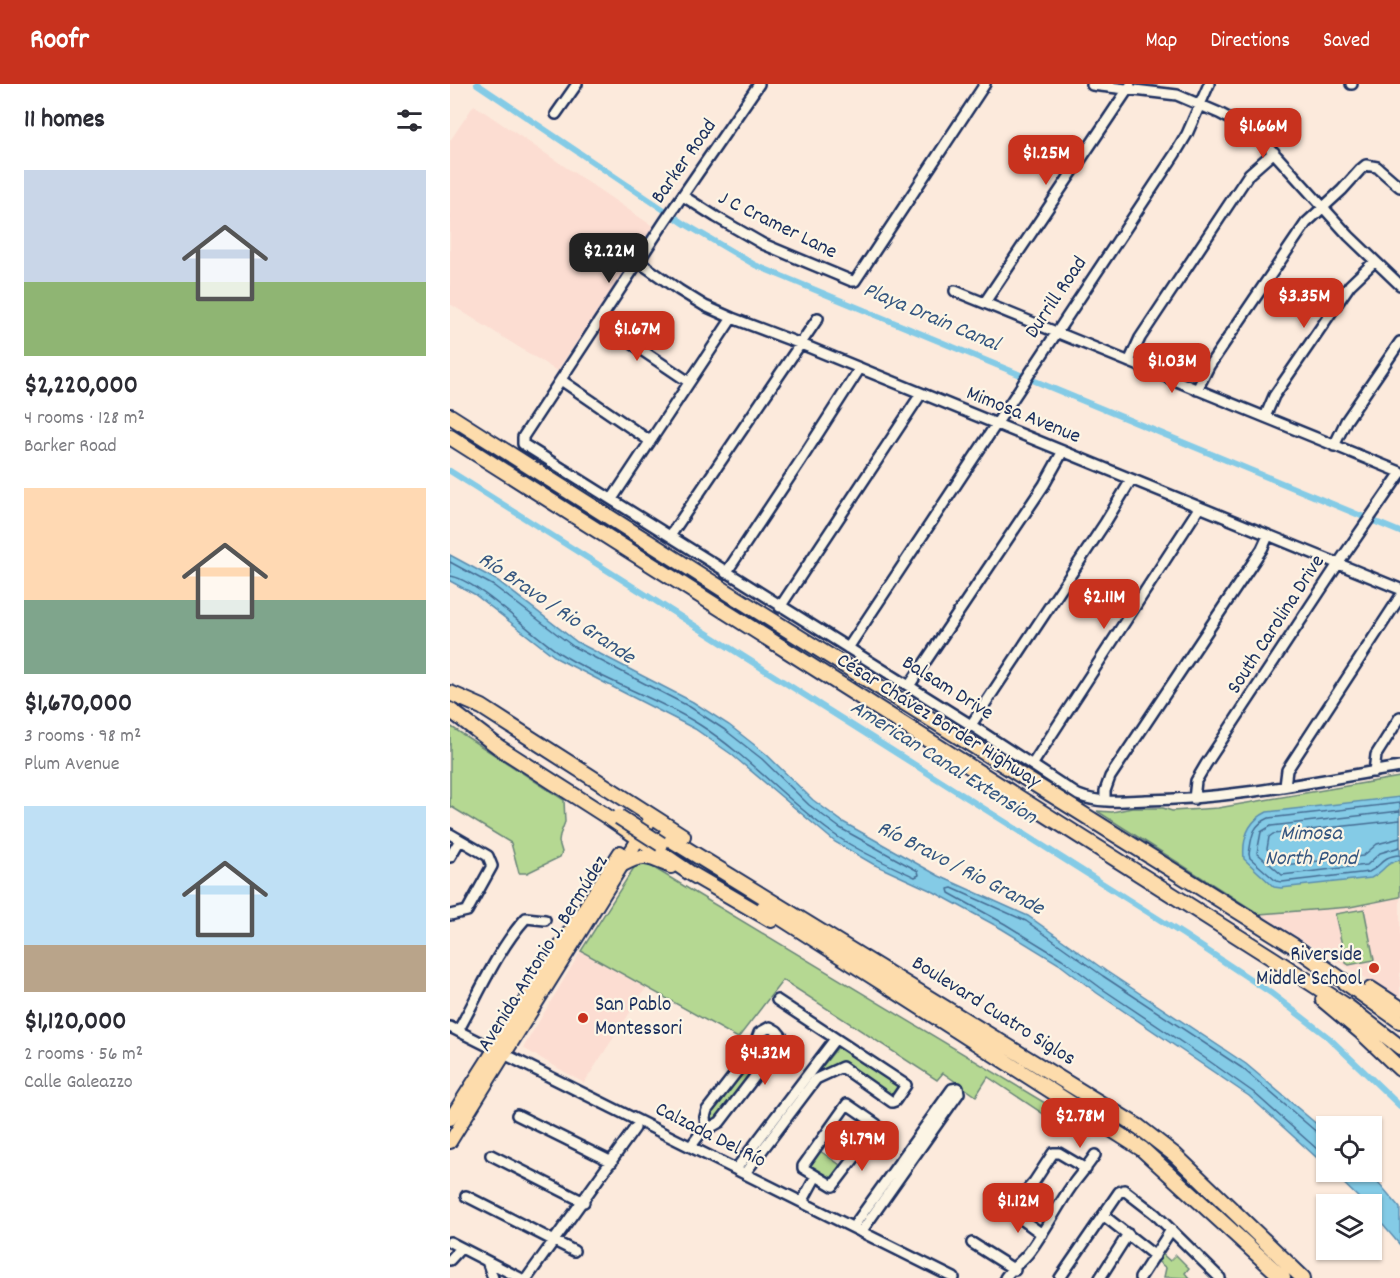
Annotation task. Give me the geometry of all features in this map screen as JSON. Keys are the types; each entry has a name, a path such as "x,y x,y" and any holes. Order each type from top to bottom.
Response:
{"highway":[{"name":"César Chávez Border Highway","path":"450,416 1293,946 1400,1021"},
{"name":"César Chávez Border Highway","path":"450,437 1272,958 1348,1007 1400,1047"},
{"path":"450,694 503,736 665,840 936,996 956,1014"},
{"path":"450,694 482,707 621,812 636,836 665,840"},
{"path":"450,709 503,736"},
{"path":"450,709 500,748 621,812 649,815 690,873"},
{"name":"Boulevard Cuatro Siglos","path":"665,840 791,919 956,1014 1156,1140 1175,1155 1303,1278"},
{"path":"622,864 633,858 645,856 690,873 835,959 867,973"},
{"name":"Boulevard Cuatro Siglos","path":"791,919 867,973 1142,1149 1283,1278"},
{"path":"1293,946 1327,962 1400,1008"},
{"path":"1272,958 1360,1031 1400,1069"}],"main road":[{"name":"Avenida Antonio J. Bermúdez","path":"450,1142 500,1052 649,815"},
{"name":"Avenida Antonio J. Bermúdez","path":"450,1119 500,1052 622,864 636,836"}],"street":[{"path":"556,114 577,84"},
{"name":"Barker Road","path":"522,440 759,84"},
{"name":"J C Cramer Lane","path":"683,196 716,218 764,244 852,281 857,279 985,84"},
{"name":"Durrill Road","path":"848,648 1175,154 1209,84"},
{"path":"1092,86 1129,86 1177,95 1250,129 1265,141 1374,262 1400,285"},
{"path":"985,302 1129,86"},
{"path":"1129,362 1140,338 1249,174 1274,152"},
{"path":"1197,390 1209,366 1300,229 1324,208 1359,170 1369,164 1377,167 1400,187"},
{"name":"Mimosa Avenue","path":"639,262 691,298 732,318 801,344 1400,589"},
{"path":"1265,417 1274,396 1350,285 1374,262"},
{"path":"955,291 1400,473"},
{"path":"612,499 732,318"},
{"path":"670,536 818,318"},
{"path":"600,322 689,382"},
{"path":"1334,446 1346,421 1400,342"},
{"path":"726,573 860,368"},
{"path":"561,380 650,441"},
{"path":"780,607 921,394"},
{"name":"Balsam Drive","path":"522,440 527,447 971,725 1078,795 1105,801 1194,799 1400,767"},
{"path":"909,686 1044,485 1063,451"},
{"name":"South Carolina Drive","path":"1194,799 1196,781 1206,764 1400,473"},
{"path":"971,725 1131,480"},
{"path":"1032,765 1199,508"},
{"path":"1105,801 1105,791 1110,777 1256,558 1268,536"},
{"path":"1285,786 1287,770 1400,597"},
{"path":"1374,772 1376,755 1400,717"},
{"path":"450,834 491,859 491,868 466,912 450,915"},
{"path":"450,857 460,840"},
{"path":"454,1029 519,925 526,918 545,920"},
{"path":"777,1000 905,1085 892,1102 842,1068 812,1076"},
{"path":"691,1146 706,1126 707,1110 752,1052 759,1033 770,1028 777,1031 782,1037 780,1048 769,1058 720,1122 713,1126 706,1126"},
{"name":"Calzada Del Río","path":"454,1029 954,1278"},
{"path":"741,1171 812,1076 834,1039"},
{"path":"846,1104 850,1104 877,1124 878,1128 834,1186 816,1176 803,1168 803,1164 846,1104"},
{"path":"517,1115 612,1162"},
{"path":"857,1229 930,1126"},
{"path":"527,1278 584,1202 635,1128"},
{"path":"1008,1211 1034,1182 1053,1153 1059,1153 1086,1169"},
{"path":"491,1155 584,1202"},
{"path":"1005,1278 1015,1271 1095,1155"},
{"path":"802,1202 816,1176"},
{"path":"1060,1278 1119,1192 1124,1190 1171,1230 1220,1278"},
{"path":"466,1196 574,1251"},
{"path":"998,1202 1042,1234"},
{"path":"1103,1215 1155,1256"},
{"path":"1140,1278 1171,1230"},
{"path":"1101,1278 1128,1234"},
{"path":"450,1242 520,1278"},
{"path":"972,1243 1015,1271"},
{"path":"450,1260 461,1248"},
{"path":"487,1261 493,1278"}],"shaded area":[{"path":"474,105 654,227 557,371 450,304 450,141"},
{"name":"Riverside Middle School","path":"1400,897 1400,999 1259,914 1350,907"},
{"name":"San Pablo Montessori","path":"581,951 646,988 584,1083 523,1048"}],"green space":[{"path":"450,726 564,800 565,822 559,842 562,852 560,857 527,873 519,873 511,843 450,806"},
{"path":"1400,777 1400,897 1350,907 1259,914 1097,811 1112,812 1132,808 1163,808 1172,811 1218,808"},
{"path":"644,862 1055,1109 1048,1117 988,1077 976,1096 943,1073 937,1080 783,980 738,1038 581,951 635,866"},
{"path":"1364,909 1374,960 1349,965 1346,963 1335,914"},
{"path":"768,1032 778,1037 780,1044 774,1049 767,1050 717,1119 713,1120 710,1114 759,1048 759,1039"},
{"path":"838,1047 843,1047 901,1087 895,1096 847,1063 823,1070 821,1068"},
{"path":"820,1151 843,1167 833,1180 809,1165"},
{"path":"1160,1252 1170,1261 1176,1255 1189,1268 1185,1273 1189,1278 1164,1277 1166,1268 1155,1259"}],"water":[{"path":"450,555 498,581 577,642 693,702 729,725 766,754 813,800 843,822 939,876 1028,916 1246,1064 1316,1124 1316,1157 1249,1096 1097,993 1059,964 1002,929 934,892 873,864 835,842 731,754 695,729 558,659 474,594 450,581"},
{"name":"Mimosa North Pond","path":"1400,797 1400,860 1390,864 1371,878 1274,887 1244,859 1245,837 1255,820 1267,812"},
{"path":"1342,1182 1378,1182 1400,1208 1400,1245 1382,1224 1382,1194 1355,1194"}],"waterway":[{"name":"Playa Drain Canal","path":"477,84 685,224 755,265 1400,532"},
{"name":"American Canal Extension","path":"450,471 1184,935 1271,993 1328,1037 1400,1106"}],"place":[{"name":"Riverside Middle School","path":"1374,968"},
{"name":"San Pablo Montessori","path":"583,1018"}],"water label":[{"name":"Río Bravo / Rio Grande","path":"556,609"},
{"name":"Río Bravo / Rio Grande","path":"960,869"}]}
